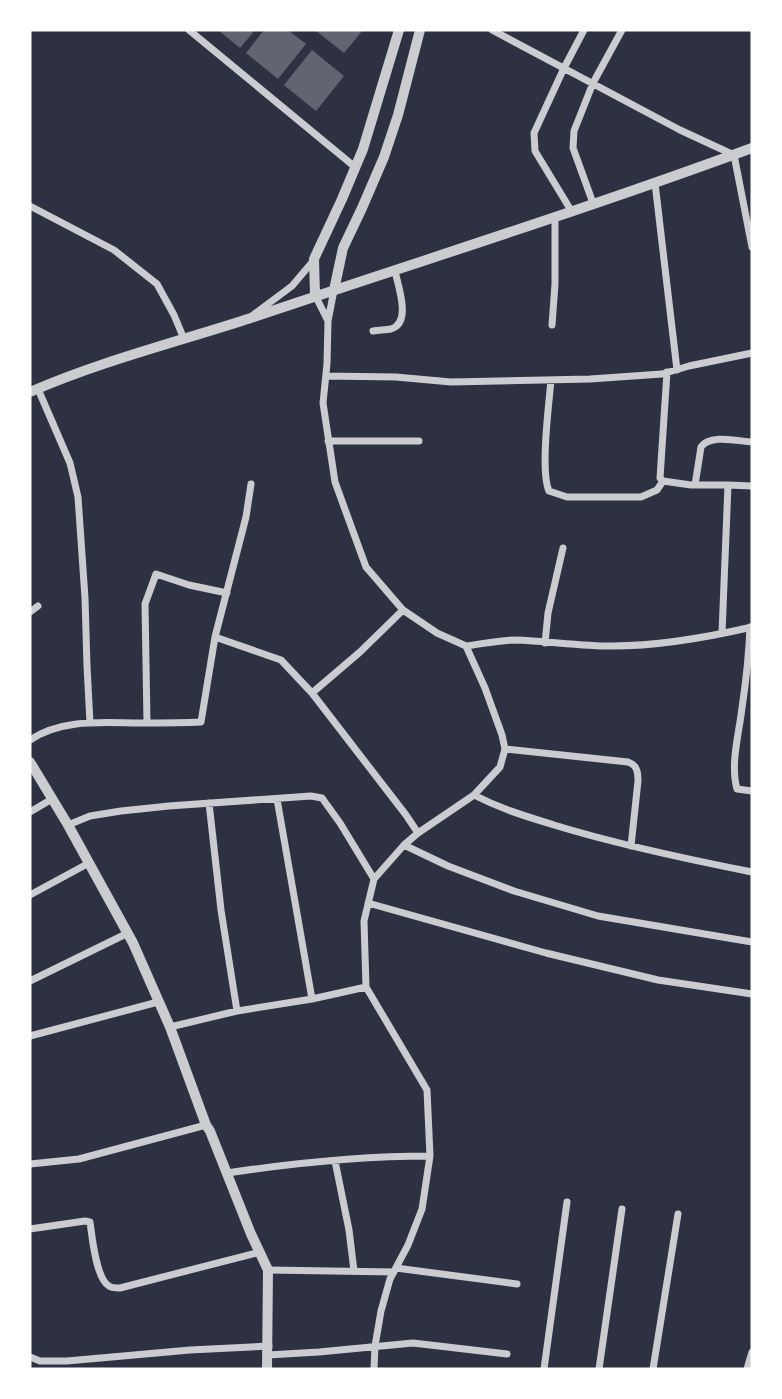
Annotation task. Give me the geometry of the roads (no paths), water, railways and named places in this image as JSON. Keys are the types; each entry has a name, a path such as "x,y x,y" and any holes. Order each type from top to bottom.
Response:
{"street":[{"path":"189,30 355,167"},
{"path":"249,318 292,286 314,259 355,167 376,109 399,30"},
{"path":"420,30 384,157 343,248 328,321 329,340 323,402 328,441 335,482 366,566 403,610 437,633 466,646 513,640 616,646 722,634 751,627 735,781 737,789 752,791"},
{"path":"492,30 680,130 734,155"},
{"path":"572,212 535,151 534,133 583,30"},
{"path":"593,203 573,148 575,131 593,83 622,30"},
{"path":"90,723 78,498 70,463 34,390 99,366 555,218 752,148"},
{"path":"734,155 750,219 752,247"},
{"path":"655,183 677,370"},
{"path":"30,206 114,250 157,284 184,339"},
{"path":"552,325 555,218"},
{"path":"314,259 315,295 328,321"},
{"path":"373,331 393,329 401,318 403,310 395,271"},
{"path":"326,376 396,377 451,382 590,379 667,372 752,353"},
{"path":"663,481 660,478 667,372"},
{"path":"551,380 545,451 546,485 549,491 567,497 641,497 657,490 663,481"},
{"path":"328,441 419,441"},
{"path":"695,485 704,442 752,442"},
{"path":"663,481 695,485 752,486"},
{"path":"30,740 47,730 64,725 201,722 215,637 246,517 251,484"},
{"path":"722,634 728,485"},
{"path":"545,643 548,612 563,548"},
{"path":"147,723 145,604 156,574 227,593"},
{"path":"30,612 38,606"},
{"path":"312,693 403,610"},
{"path":"215,637 281,660 312,693 418,833"},
{"path":"373,1369 381,1311 390,1279 408,1245 422,1209 430,1156 427,1090 366,987 364,921 374,879 404,845 474,795 500,767 505,749 502,735 466,646"},
{"path":"505,749 631,763 635,766 638,781 631,846"},
{"path":"30,762 128,933 170,1027 206,1125 268,1270 267,1369"},
{"path":"474,795 500,809 590,836 752,872"},
{"path":"68,825 101,814 169,806 311,796 322,798 374,879"},
{"path":"30,813 52,799"},
{"path":"277,799 312,999"},
{"path":"209,803 221,910 237,1011"},
{"path":"404,845 514,891 598,916 752,942"},
{"path":"30,895 89,863"},
{"path":"368,903 546,953 645,977 752,994"},
{"path":"30,981 128,933"},
{"path":"170,1027 237,1011 366,987"},
{"path":"30,1036 158,1002"},
{"path":"30,1164 79,1159 206,1125"},
{"path":"227,1173 301,1162 430,1156"},
{"path":"335,1161 354,1270"},
{"path":"544,1369 567,1202"},
{"path":"599,1369 622,1209"},
{"path":"653,1369 678,1214"},
{"path":"30,1229 90,1222 100,1272 111,1288 120,1288 260,1252"},
{"path":"268,1270 395,1270 517,1284"},
{"path":"30,1357 40,1361 67,1361 190,1350 319,1352 413,1343 508,1354"},
{"path":"747,1369 752,1352"}]}
